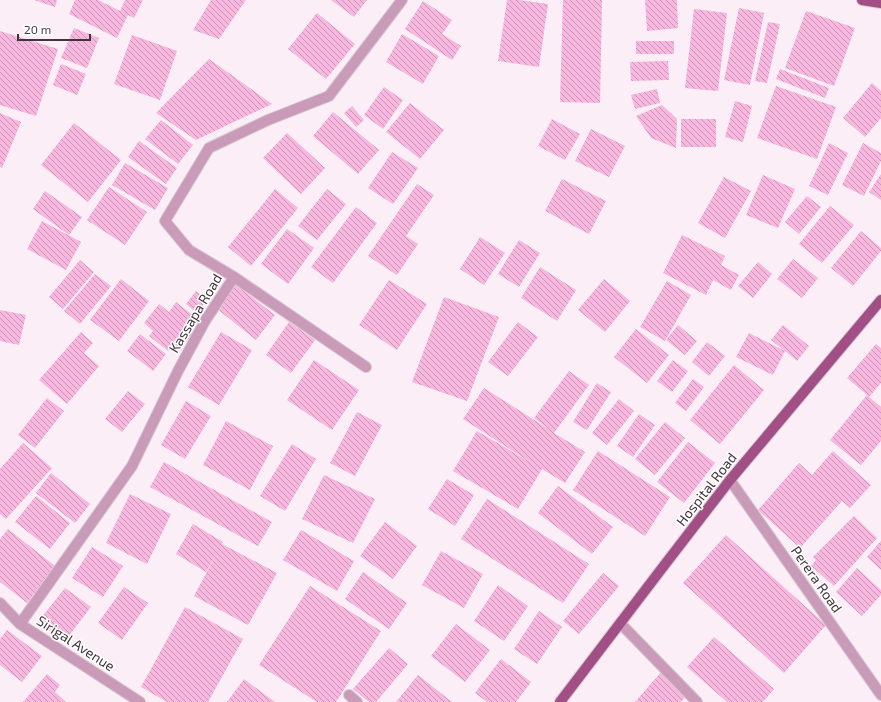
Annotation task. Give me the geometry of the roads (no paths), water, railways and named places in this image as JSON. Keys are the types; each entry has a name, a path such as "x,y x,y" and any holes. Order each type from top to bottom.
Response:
{"main road":[{"path":"862,0 881,3"},
{"name":"Hospital Road","path":"560,702 730,480 881,300"}],"street":[{"name":"Kassapa Road","path":"20,624 132,466 178,371 205,321 234,278 190,250 165,221 209,148 268,120 329,96 402,0"},
{"path":"234,278 366,367"},
{"name":"Perera Road","path":"730,480 881,695"},
{"name":"Sirigal Avenue","path":"0,603 20,624 140,702"},
{"path":"620,622 697,702"},
{"path":"349,695 357,702"}]}
